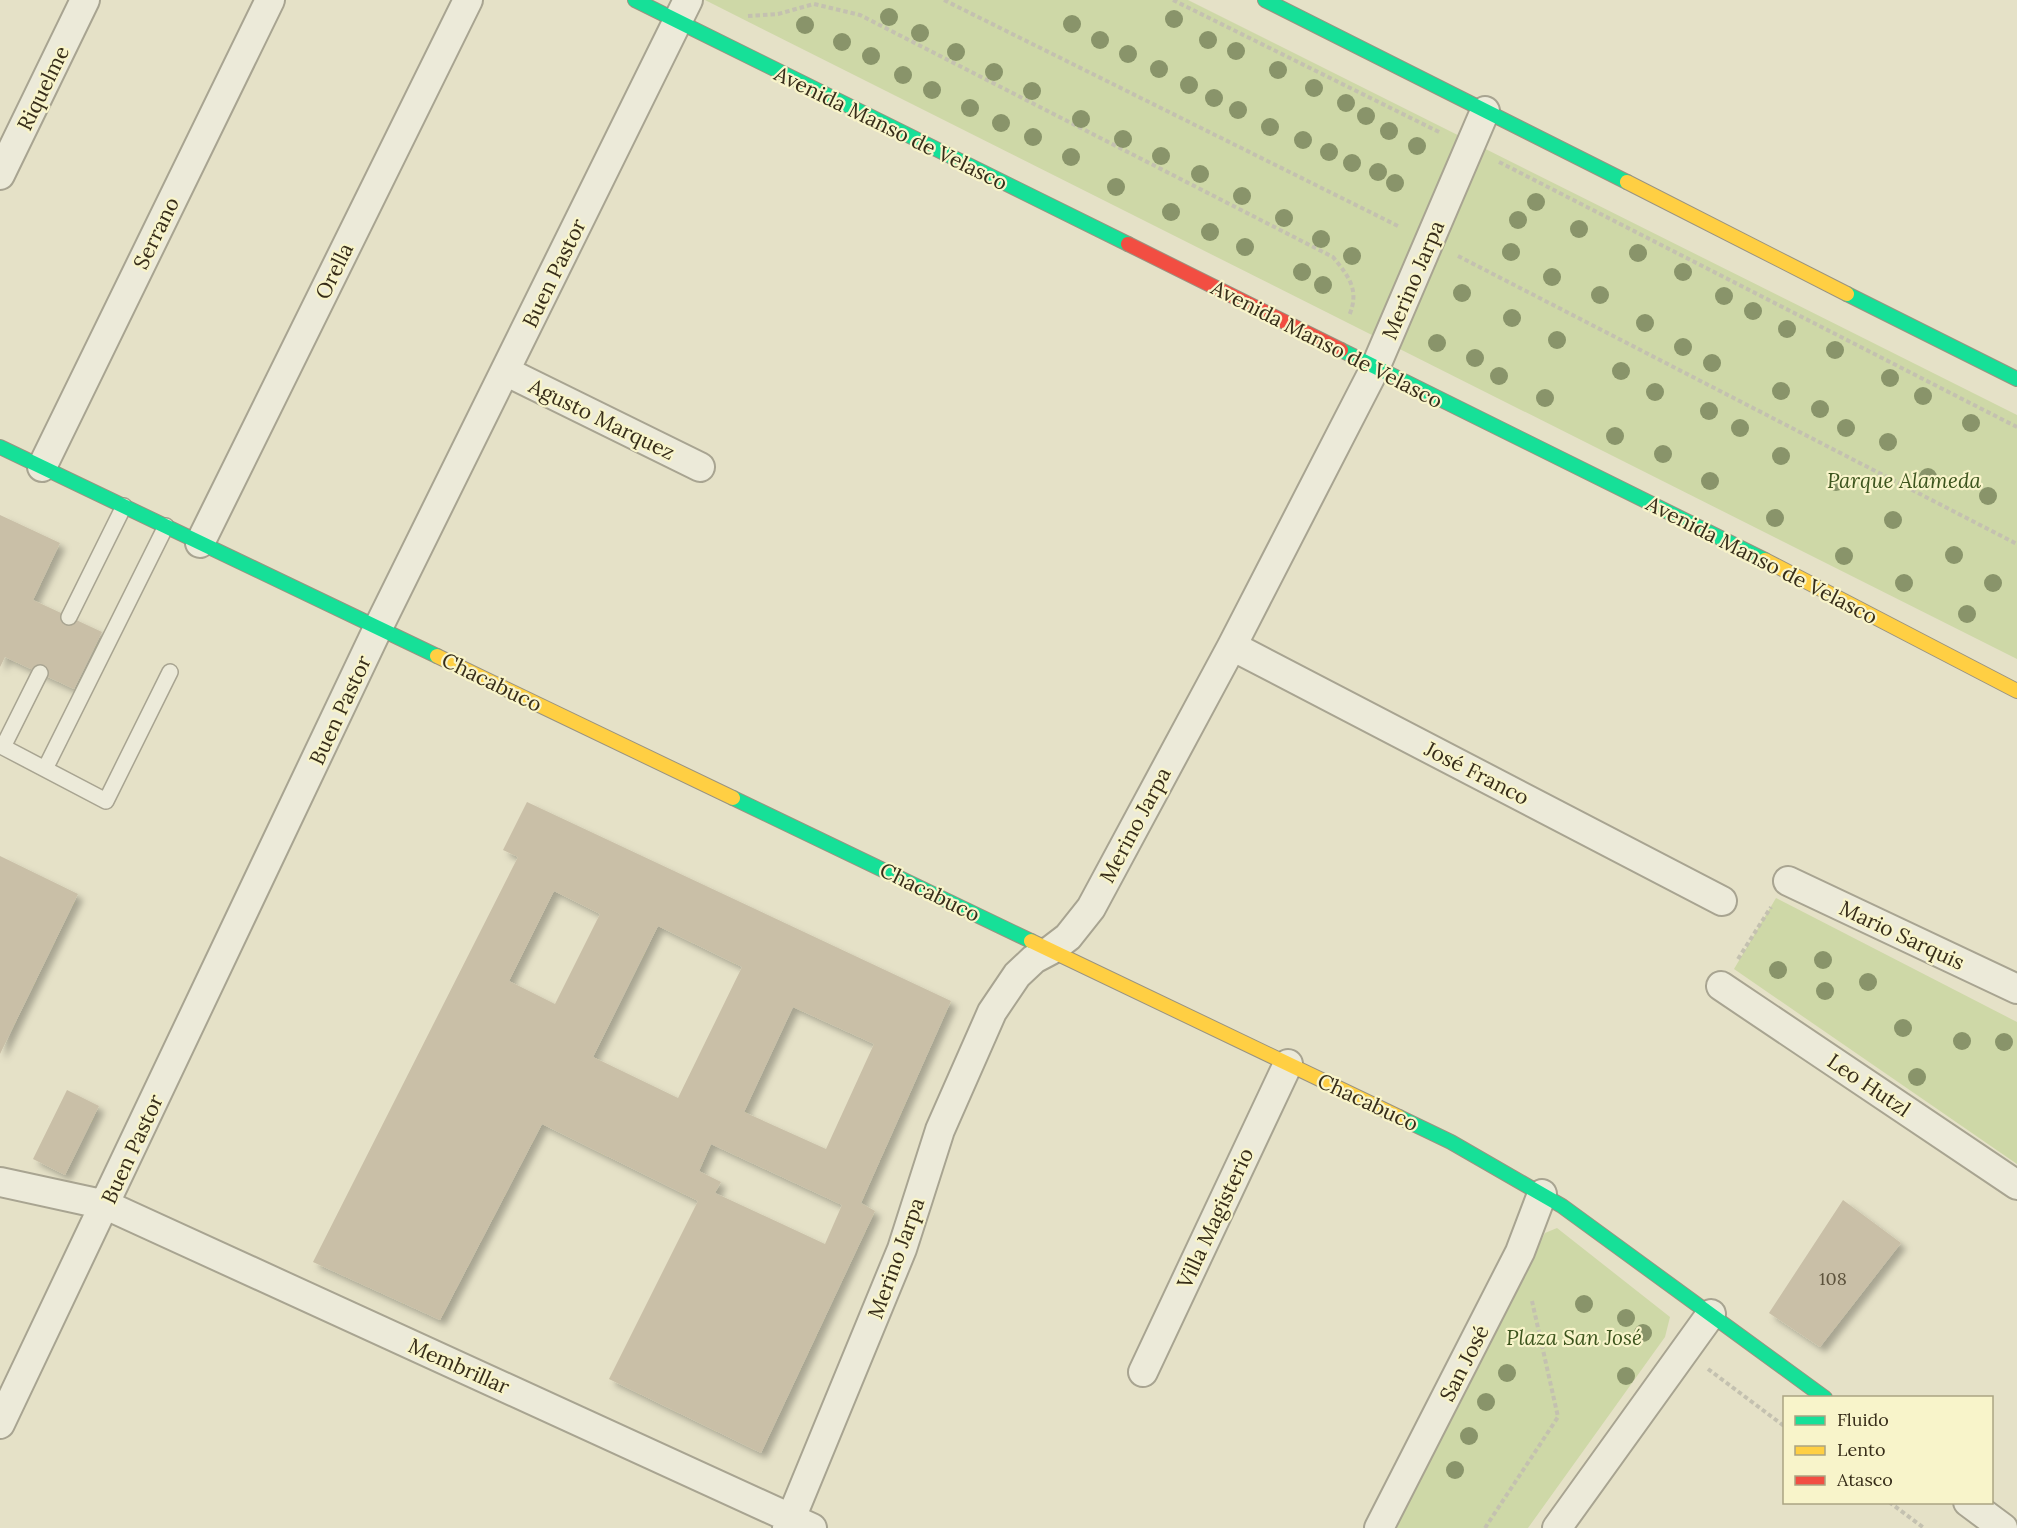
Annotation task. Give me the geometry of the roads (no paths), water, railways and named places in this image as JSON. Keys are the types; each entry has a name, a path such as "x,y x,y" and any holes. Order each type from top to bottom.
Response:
{"main road":[{"name":"Avenida Manso de Velasco","path":"635,0 683,11 1375,368 1757,556 2017,691"},
{"path":"1265,0 2017,380"},
{"name":"Chacabuco","path":"0,447 1451,1142 1542,1194 1822,1396"}],"street":[{"name":"Riquelme","path":"0,175 85,0"},
{"name":"Serrano","path":"42,467 270,0"},
{"name":"Orella","path":"200,543 468,0"},
{"name":"Buen Pastor","path":"0,1424 106,1205 378,628 683,11"},
{"name":"Merino Jarpa","path":"797,1525 902,1249 940,1130 992,1012 1017,975 1034,959 1068,937 1091,908 1232,646 1375,368 1485,111"},
{"name":"Agusto Marquez","path":"505,371 699,467"},
{"name":"José Franco","path":"1232,646 1722,901"},
{"name":"Mario Sarquis","path":"1788,881 2017,989"},
{"name":"Leo Hutzl","path":"1721,986 2017,1185"},
{"name":"Villa Magisterio","path":"1143,1372 1288,1064"},
{"name":"Membrillar","path":"0,1182 106,1205 797,1525"},
{"name":"San José","path":"1379,1528 1520,1252 1542,1194"},
{"path":"1557,1528 1711,1314"},
{"path":"1969,1504 2003,1528"}],"lane":[{"path":"69,617 124,506"},
{"path":"45,769 166,526"},
{"path":"40,673 3,747 106,801 170,672"}],"park label":[{"name":"Parque Alameda","path":"1904,480"},
{"name":"Plaza San José","path":"1574,1337"}]}
